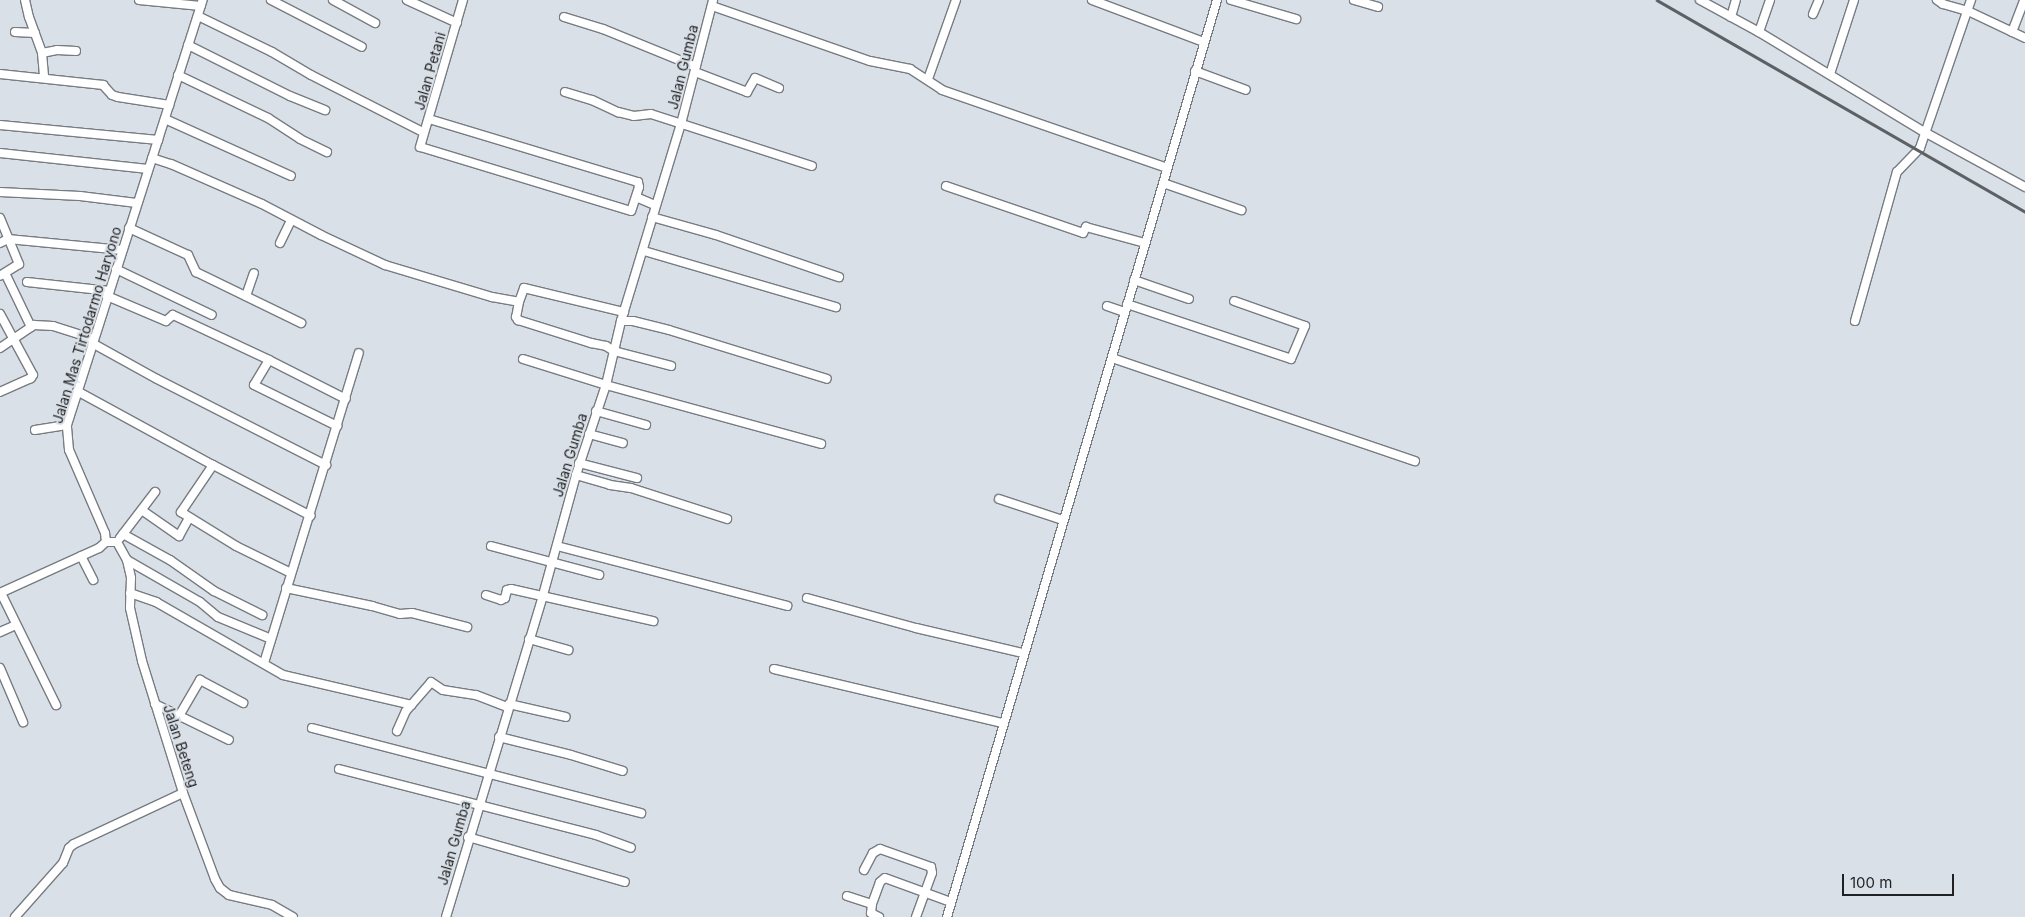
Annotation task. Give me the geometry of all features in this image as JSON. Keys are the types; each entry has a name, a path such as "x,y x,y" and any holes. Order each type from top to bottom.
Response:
{"street":[{"path":"25,0 42,53 44,78"},
{"path":"139,0 202,3"},
{"path":"271,0 362,47"},
{"path":"333,0 375,23"},
{"path":"407,0 457,23"},
{"name":"Jalan Petani","path":"463,0 429,119 422,132 420,147 630,212 636,197"},
{"path":"928,79 956,0"},
{"path":"1092,0 1204,42"},
{"path":"947,917 1023,653 1217,0"},
{"path":"1232,0 1296,19"},
{"path":"1354,0 1378,8"},
{"path":"1700,0 1759,32 1926,133 2025,187"},
{"path":"1716,10 1720,0"},
{"path":"1731,17 1736,0"},
{"path":"1759,32 1770,0"},
{"path":"1813,14 1819,0"},
{"path":"1830,74 1854,0"},
{"path":"1937,0 1943,4 1968,11 2025,38"},
{"path":"1855,321 1897,172 1901,165 1917,152 1926,133 1972,0"},
{"path":"2012,32 2024,0"},
{"name":"Jalan Mas Tirtodarmo Haryono","path":"106,542 105,533 69,450 67,425 202,3"},
{"path":"713,3 870,61 910,69 928,79 942,90 1167,168"},
{"name":"Jalan Gumba","path":"446,917 468,837 543,595 579,463 606,385 621,321 644,251 655,205 681,124 713,3"},
{"path":"198,16 272,52 311,75 422,132"},
{"path":"564,18 603,29 747,92 755,78 779,88"},
{"path":"15,32 35,33"},
{"path":"188,44 290,96 325,110"},
{"path":"42,53 57,50 76,51"},
{"path":"1196,71 1246,90"},
{"path":"0,74 103,85 112,95 118,97 169,105"},
{"path":"178,75 268,118 300,139 327,152"},
{"path":"565,92 592,100 618,112 634,116 651,114 812,166"},
{"path":"165,119 291,176"},
{"path":"429,119 638,182 639,187 636,197 655,205"},
{"path":"0,125 158,140"},
{"path":"0,153 148,170"},
{"path":"152,158 171,164 262,204 291,220 385,264 492,297 519,302"},
{"path":"1163,183 1241,210"},
{"path":"946,186 1082,233 1086,227 1145,243"},
{"path":"0,192 80,196 137,203"},
{"path":"652,217 716,235 839,277"},
{"path":"0,218 19,264 2,274 31,327"},
{"path":"280,244 291,220"},
{"path":"129,228 188,255 196,272 301,323"},
{"path":"0,243 8,239 122,250"},
{"path":"644,251 836,307"},
{"path":"116,269 212,315"},
{"path":"246,296 254,273"},
{"path":"1134,280 1189,299"},
{"path":"27,282 108,293 166,321 173,315 346,399"},
{"path":"624,312 524,288 516,317 518,320 590,344 606,346 614,351 671,366"},
{"path":"1107,306 1125,308 1291,359 1305,326 1234,301"},
{"path":"0,314 32,377 0,392"},
{"path":"621,321 633,321 669,330 827,379"},
{"path":"0,348 31,327 53,326 93,341 157,379 326,465"},
{"path":"264,663 359,353"},
{"path":"1112,358 1415,461"},
{"path":"522,359 606,385 821,444"},
{"path":"269,360 254,386 338,426"},
{"path":"77,392 310,516"},
{"path":"596,411 646,425"},
{"path":"35,430 67,425"},
{"path":"589,434 623,443"},
{"path":"579,463 637,478"},
{"path":"213,465 181,512 236,546 291,573"},
{"path":"576,475 631,488 727,519"},
{"path":"56,705 0,593 102,546 106,542 117,542 155,492"},
{"path":"999,499 1063,520"},
{"path":"142,511 179,536 189,518"},
{"path":"123,534 170,560 214,590 262,615"},
{"name":"Jalan Beteng","path":"117,542 127,560 131,578 130,608 155,704 183,793 220,888 229,895 272,905 293,917"},
{"path":"490,546 599,575"},
{"path":"557,546 787,606"},
{"path":"81,556 93,580"},
{"path":"127,560 200,602 218,617 271,640"},
{"path":"286,588 372,606 400,614 412,613 467,627"},
{"path":"486,595 501,600 506,597 507,590 511,589 653,622"},
{"path":"130,593 156,602 283,675 412,705"},
{"path":"807,598 916,628 1023,653"},
{"path":"0,632 16,625"},
{"path":"528,639 568,650"},
{"path":"0,668 23,722"},
{"path":"774,669 1003,723"},
{"path":"179,716 200,680 243,703"},
{"path":"397,731 412,705 431,682 443,690 476,695 509,705 566,717"},
{"path":"155,704 229,740"},
{"path":"312,728 641,813"},
{"path":"499,737 571,754 623,771"},
{"path":"339,769 596,835 631,848"},
{"path":"15,917 63,863 69,848 74,844 183,793"},
{"path":"468,837 625,882"},
{"path":"864,870 873,853 880,849 931,867 932,873 923,893 916,917"},
{"path":"879,917 871,913 872,904 880,882 885,878 951,902"},
{"path":"847,896 872,904"}],"railway":[{"path":"1657,0 2025,212"}]}
